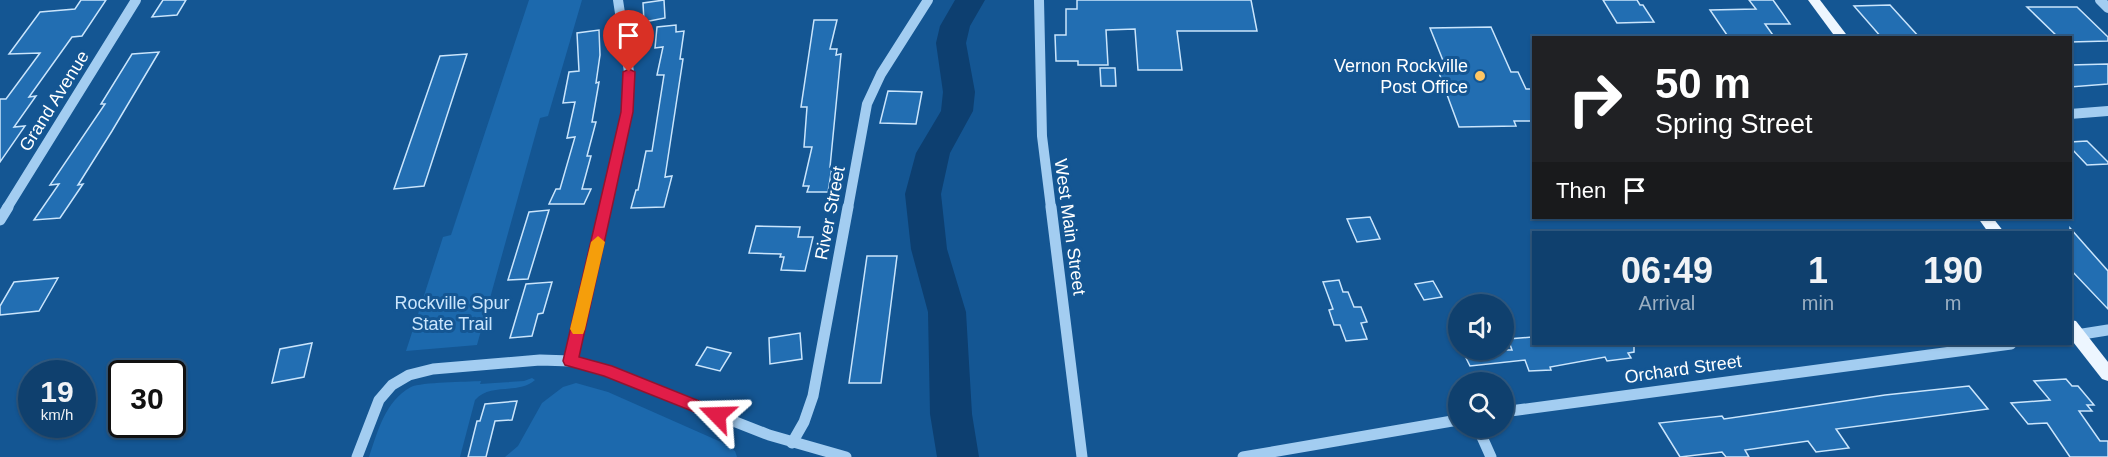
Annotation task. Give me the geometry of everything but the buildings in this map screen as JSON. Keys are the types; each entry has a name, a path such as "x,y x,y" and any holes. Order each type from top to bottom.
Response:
{"main road":[{"path":"1814,0 1841,36"},
{"path":"1985,219 1995,231"},
{"path":"2072,332 2108,374"}],"street":[{"name":"Grand Avenue","path":"0,220 136,0"},
{"path":"571,361 627,112 629,72 618,0"},
{"name":"River Street","path":"792,442 804,422 813,396 867,104 880,74 928,0"},
{"name":"West Main Street","path":"1039,0 1043,144 1082,457"},
{"path":"2100,0 2108,8"},
{"path":"2072,114 2108,111"},
{"path":"2072,332 2108,330"},
{"name":"Orchard Street","path":"1514,411 2004,345"},
{"path":"357,457 379,400 387,389 403,377 433,369 540,360 571,361 606,371 792,442 846,457"},
{"path":"1243,457 1448,422"},
{"path":"1482,438 1491,457"}],"green space":[{"name":"Rockville Spur State Trail","path":"529,0 582,0 548,116 540,118 477,345 406,351 443,237 451,235"},
{"name":"Rockville Spur State Trail","path":"532,378 535,380 521,387 489,391 475,400 460,457 369,457 379,427 389,408 402,393 411,387 444,382 481,381 480,384 524,381"},
{"path":"576,383 608,392 721,442 735,451 737,457 505,457 518,446 542,403 563,387"}],"waterway":[{"path":"958,457 951,414 947,312 929,249 923,194 933,153 957,111 959,92 951,43 955,26 970,0"}],"slow traffic":[{"path":"578,329 598,242"}],"place":[{"name":"Vernon Rockville Post Office","path":"1480,76"}],"route":[{"path":"629,72 627,112 571,361 606,371 717,415"}]}
